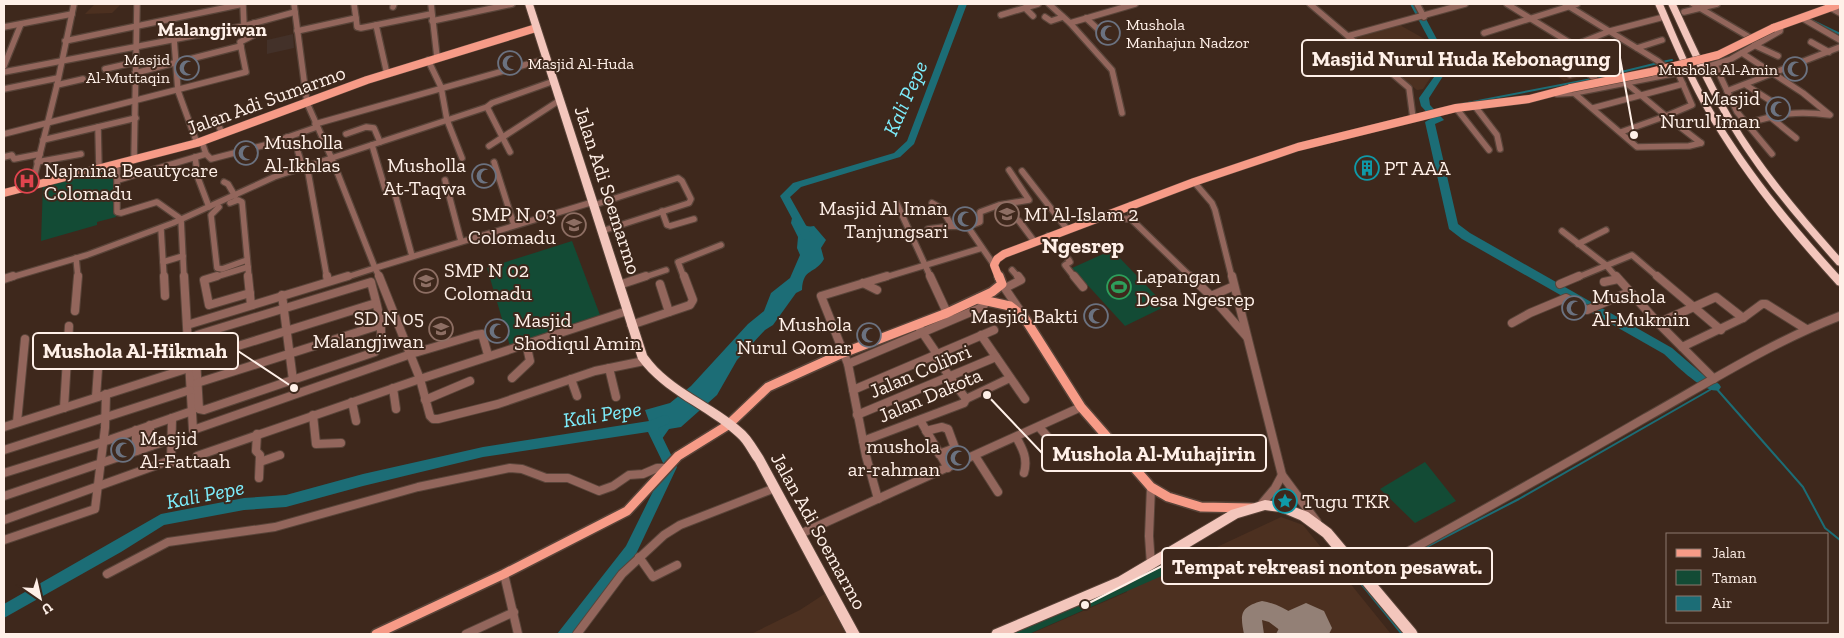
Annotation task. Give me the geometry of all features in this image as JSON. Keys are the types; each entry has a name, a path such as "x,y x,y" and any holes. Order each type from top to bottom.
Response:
{"highway":[{"name":"Jalan Adi Soemarmo","path":"529,4 644,361 664,380 744,438 775,488 854,634"},
{"path":"1659,4 1714,119 1762,189 1840,282"},
{"path":"1672,4 1700,64 1729,118 1777,187 1840,263"},
{"path":"997,634 1122,581 1235,514 1255,508 1272,506 1291,510 1304,516 1327,533 1412,634"}],"main road":[{"path":"376,634 389,631 627,511 678,456 728,425 768,387 843,353 919,329 982,300 1004,286 994,265 999,256 1194,182 1310,143 1456,108 1510,102 1573,90 1718,55 1781,24 1840,4"},
{"name":"Jalan Adi Sumarmo","path":"4,193 200,143 387,74 536,28"},
{"path":"982,300 1010,306 1024,317 1081,407 1151,488 1168,497 1201,507 1255,508"}],"street":[{"path":"32,186 57,85 74,4"},
{"path":"134,160 136,4"},
{"path":"65,41 242,4 244,26"},
{"path":"294,4 307,103 332,158 374,268 383,283 411,354 430,416 433,419 438,419 498,404 571,379 609,368 644,361"},
{"path":"354,4 359,28 431,14"},
{"path":"431,4 437,57"},
{"path":"432,21 512,4"},
{"path":"1001,15 1038,4"},
{"path":"1049,4 1070,23 1112,70 1122,114"},
{"path":"1070,23 1135,4"},
{"path":"1310,4 1410,90 1413,118"},
{"path":"1417,4 1422,17"},
{"path":"1348,36 1465,4"},
{"path":"1507,4 1618,73 1625,82 1702,143 1637,148 1573,90"},
{"path":"1484,33 1567,5 1577,4"},
{"path":"1693,4 1778,56"},
{"path":"1684,12 1717,4"},
{"path":"1567,5 1678,73 1692,105 1621,132"},
{"path":"1025,8 1033,16"},
{"path":"1830,8 1840,13"},
{"path":"4,72 244,26 295,12"},
{"path":"4,27 72,14"},
{"path":"1046,17 1051,21 1063,17"},
{"path":"1804,17 1839,37"},
{"path":"297,31 356,18"},
{"path":"1086,18 1102,33"},
{"path":"1540,59 1610,31 1660,18"},
{"path":"4,134 178,91 246,72 240,41 254,35 254,23"},
{"path":"4,66 21,24"},
{"path":"1772,154 1737,112 1712,65 1742,53 1780,31 1782,28 1781,24"},
{"path":"376,25 387,74"},
{"path":"174,39 178,91 200,143 206,154 212,159 287,138 316,126 441,87 546,59"},
{"path":"1637,48 1662,40"},
{"path":"1811,42 1829,52"},
{"path":"135,73 241,46"},
{"path":"1726,92 1840,47"},
{"path":"4,52 11,50"},
{"path":"1742,53 1775,73 1822,107 1830,115 1810,112 1788,112 1748,123"},
{"path":"428,60 441,87 447,120 462,158"},
{"path":"105,69 136,62"},
{"path":"1570,75 1591,67"},
{"path":"1584,70 1603,87"},
{"path":"1573,90 1603,87 1678,73"},
{"path":"4,89 58,78"},
{"path":"57,85 83,79"},
{"path":"4,279 76,258 181,219 236,196 261,182 487,107 492,103 554,81"},
{"path":"1592,108 1683,84"},
{"path":"1746,85 1788,112"},
{"path":"489,146 560,100"},
{"path":"1474,105 1497,136 1500,149"},
{"path":"487,107 510,152"},
{"path":"1456,108 1489,150"},
{"path":"1769,116 1796,138"},
{"path":"44,140 136,118"},
{"path":"216,118 222,134"},
{"path":"98,127 99,169"},
{"path":"346,134 370,127 374,128 380,142"},
{"path":"287,138 290,147"},
{"path":"372,145 385,189"},
{"path":"298,152 305,167 328,281"},
{"path":"4,157 12,155 14,159 40,154"},
{"path":"37,162 81,154"},
{"path":"118,180 206,154"},
{"path":"196,157 198,178 209,207"},
{"path":"494,162 514,225"},
{"path":"117,165 117,212 121,213 157,202 181,219"},
{"path":"928,229 952,226 967,227 980,222 980,212 999,205 1029,200 1008,170"},
{"path":"1022,171 1066,229"},
{"path":"188,325 514,225 680,178 690,201 602,231"},
{"path":"445,180 461,241"},
{"path":"224,182 228,184 236,196"},
{"path":"1194,182 1212,203 1215,210 1282,475 1297,497 1327,533"},
{"path":"394,190 412,256"},
{"path":"247,264 222,269 217,268 212,216 214,209 234,201 241,201 251,305"},
{"path":"932,203 940,208 952,226"},
{"path":"897,204 949,316"},
{"path":"1130,219 1131,205"},
{"path":"662,211 667,225 670,226 694,219"},
{"path":"1111,213 1124,219 1130,219 1211,296 1248,338"},
{"path":"181,219 193,430 411,354 480,334 488,355"},
{"path":"1019,221 1034,242"},
{"path":"967,227 994,265"},
{"path":"161,229 165,296"},
{"path":"1578,244 1606,230"},
{"path":"1562,231 1606,265 1711,381"},
{"path":"1048,236 1069,260 1070,262 1065,265 1082,287"},
{"path":"631,325 692,302 678,262 721,246"},
{"path":"878,499 863,442 848,364 821,297 825,294 982,248"},
{"path":"1560,284 1632,255 1721,330"},
{"path":"163,262 183,256"},
{"path":"75,311 78,280 76,258"},
{"path":"247,264 204,280 209,305 250,293"},
{"path":"619,284 658,278 666,270"},
{"path":"1012,270 1021,280 1004,286 1024,317"},
{"path":"658,278 669,312"},
{"path":"1604,282 1618,279"},
{"path":"370,282 372,283 376,303 382,340 380,347 375,352 201,410 196,359 196,335 370,282"},
{"path":"863,283 877,290"},
{"path":"1211,296 1234,286"},
{"path":"1512,323 1530,313 1566,298 1586,310 1630,292"},
{"path":"282,295 293,380"},
{"path":"1658,323 1696,308 1716,297 1743,318"},
{"path":"196,359 376,303"},
{"path":"1682,347 1721,330 1743,318 1762,304 1766,304 1806,329"},
{"path":"197,456 488,355 627,311"},
{"path":"1364,576 1806,329 1840,316"},
{"path":"198,383 380,325"},
{"path":"64,408 69,326"},
{"path":"848,364 919,329 966,399"},
{"path":"853,390 994,330"},
{"path":"981,335 1025,399"},
{"path":"17,422 25,339"},
{"path":"512,378 530,361 526,343"},
{"path":"855,349 861,358"},
{"path":"96,397 98,355"},
{"name":"Jalan Colibri","path":"858,415 996,357"},
{"path":"4,429 17,422 189,368"},
{"path":"609,368 616,397"},
{"name":"Jalan Dakota","path":"863,442 964,403 966,399 1010,378"},
{"path":"571,379 577,396"},
{"path":"425,400 470,381"},
{"path":"393,388 396,409"},
{"path":"4,450 190,390"},
{"path":"4,540 95,509 106,394"},
{"path":"352,402 356,421"},
{"path":"800,534 1081,407"},
{"path":"4,473 192,412"},
{"path":"313,415 316,444 341,443"},
{"path":"4,520 171,462 172,418"},
{"path":"920,420 948,468"},
{"path":"150,425 150,446"},
{"path":"926,431 942,427 947,428 955,448 939,454"},
{"path":"1039,427 1074,467"},
{"path":"136,430 136,451"},
{"path":"257,434 256,451 260,455 259,478"},
{"path":"1016,438 1027,459 1024,473"},
{"path":"4,496 172,439"},
{"path":"260,462 280,455"},
{"path":"975,456 998,492"},
{"path":"107,574 168,542 275,527 418,487 510,468 522,469 546,478 568,478 599,491 613,486 629,475 643,474 658,468 667,467"},
{"path":"1255,508 1282,475"},
{"path":"577,634 608,591 639,557 680,526 775,488"},
{"path":"1151,488 1149,536 1151,565"},
{"path":"639,557 653,577 678,565"},
{"path":"504,574 518,634"},
{"path":"466,634 514,612"}],"shaded area":[{"path":"95,4 121,4 112,13 85,14"},
{"path":"1398,24 1430,42 1438,54 1438,61 1434,72 1423,89 1417,90 1352,38"},
{"path":"293,34 294,48 267,54 267,40"},
{"path":"1572,47 1606,67 1610,72 1564,81 1535,61"},
{"path":"1281,517 1303,525 1391,634 1030,634 1127,592 1127,589"},
{"path":"826,593 847,634 751,634 800,610"}],"green space":[{"path":"115,167 116,217 97,222 97,225 41,241 43,185"},
{"path":"572,241 600,315 510,346 487,268"},
{"name":"Lapangan Desa Ngesrep","path":"1112,250 1166,306 1125,326 1072,268"},
{"path":"1425,462 1456,501 1415,523 1380,489"},
{"path":"1160,567 1164,575 1029,634 1005,634"}],"water":[{"path":"792,218 805,225 814,226 826,240 821,248 824,259 821,264 807,274 802,290 796,293 773,325 765,330 737,360 717,395 681,427 669,429 657,444 645,410 670,403 691,386 748,324 764,311 771,293 790,278 800,255 797,248 798,237 791,223"}],"waterway":[{"name":"Kali Pepe","path":"807,236 785,196 797,185 897,155 911,142 963,4"},
{"path":"1414,4 1444,60 1443,70 1424,98 1426,106 1439,120 1430,122 1453,226 1466,236 1668,351 1697,376 1715,387"},
{"path":"1811,20 1840,34"},
{"path":"1662,62 1672,60"},
{"path":"1597,78 1658,63"},
{"path":"1457,105 1592,79"},
{"path":"1397,562 1519,499 1715,387 1803,487 1825,528 1840,540"},
{"name":"Kali Pepe","path":"4,611 116,548 161,520 244,504 286,501 363,480 483,452 651,426 664,420"},
{"path":"564,634 631,550 671,467 653,430"},
{"path":"1368,577 1378,572"},
{"path":"1362,580 1359,581 1402,634"}],"taxiway":[{"path":"1254,634 1251,617 1256,612 1262,611 1269,612 1283,619 1298,634"}],"runway":[{"path":"1302,634 1306,628"}],"tunnel":[{"path":"1682,72 1706,67"}],"place":[{"name":"Mushola Manhajun Nadzor","path":"1108,33"},
{"name":"Masjid Al-Huda","path":"510,63"},
{"name":"Masjid Al-Muttaqin","path":"187,68"},
{"name":"Mushola Al-Amin","path":"1795,69"},
{"name":"Masjid Nurul Iman","path":"1778,109"},
{"name":"Masjid Nurul Huda Kebonagung","path":"1634,135"},
{"name":"Musholla Al-Ikhlas","path":"246,153"},
{"name":"PT AAA","path":"1367,168"},
{"name":"Musholla At-Taqwa","path":"484,176"},
{"name":"Najmina Beautycare Colomadu","path":"27,181"},
{"name":"MI Al-Islam 2","path":"1007,214"},
{"name":"Masjid Al Iman Tanjungsari","path":"965,219"},
{"name":"SMP N 03 Colomadu","path":"574,225"},
{"name":"SMP N 02 Colomadu","path":"426,281"},
{"name":"Lapangan Desa Ngesrep","path":"1119,287"},
{"name":"Mushola Al-Mukmin","path":"1574,308"},
{"name":"Masjid Bakti","path":"1096,316"},
{"name":"SD N 05 Malangjiwan","path":"441,329"},
{"name":"Masjid Shodiqul Amin","path":"497,331"},
{"name":"Mushola Nurul Qomar","path":"869,335"},
{"name":"Mushola Al-Hikmah","path":"294,388"},
{"name":"Mushola Al-Muhajirin","path":"987,395"},
{"name":"Masjid Al-Fattaah","path":"123,450"},
{"name":"mushola ar-rahman","path":"958,458"},
{"name":"Tugu TKR","path":"1285,501"},
{"name":"Tempat rekreasi nonton pesawat.","path":"1085,605"}],"district":[{"name":"Malangjiwan","path":"212,29"},
{"name":"Ngesrep","path":"1083,245"}]}
